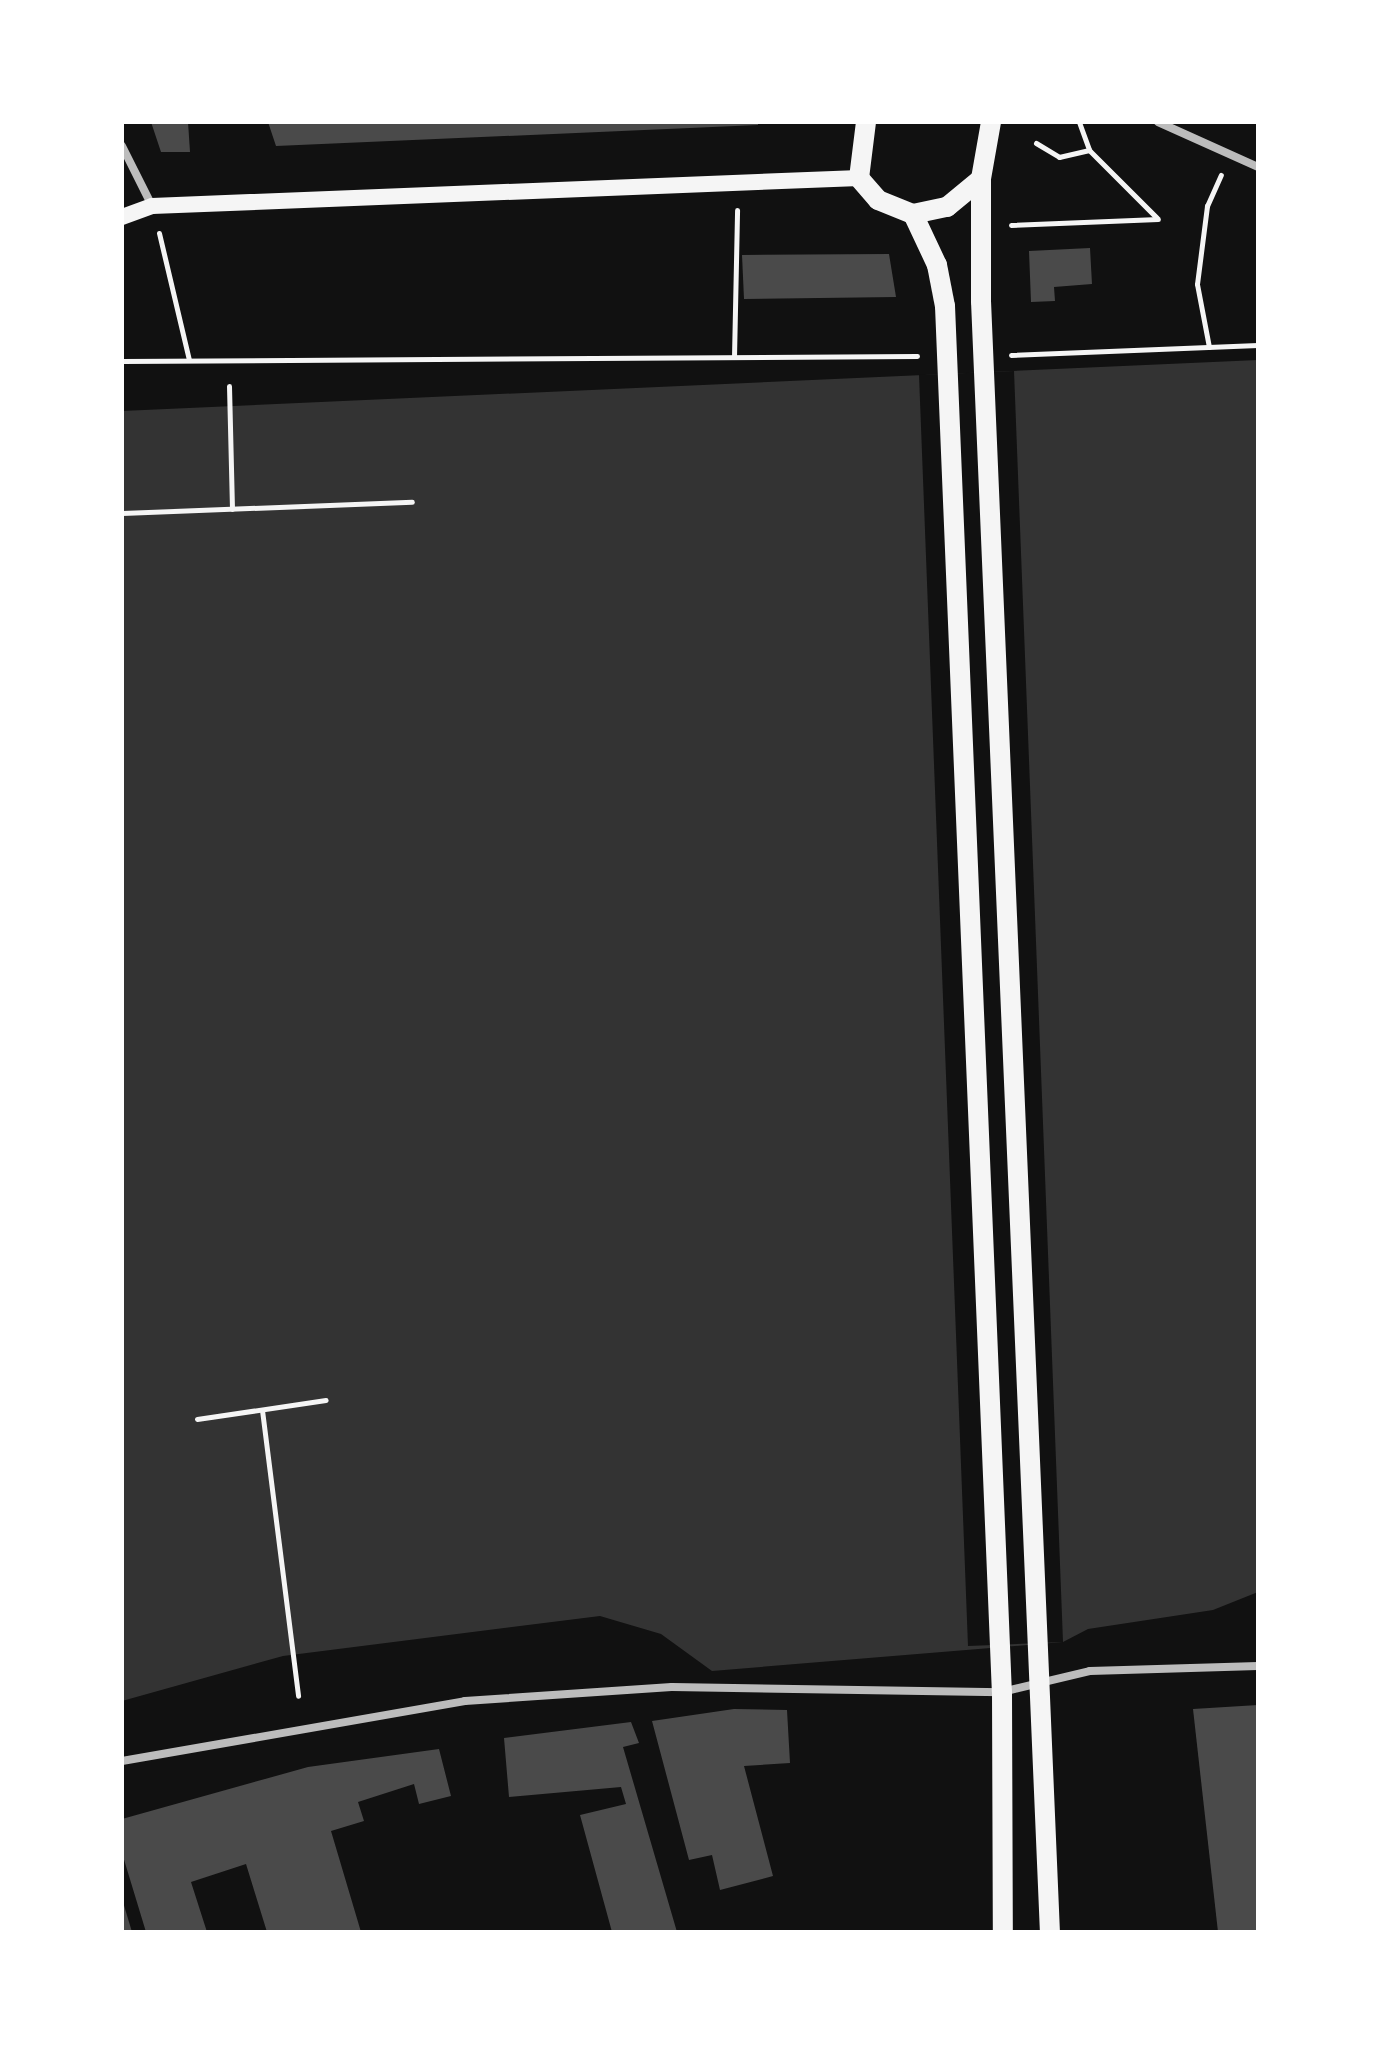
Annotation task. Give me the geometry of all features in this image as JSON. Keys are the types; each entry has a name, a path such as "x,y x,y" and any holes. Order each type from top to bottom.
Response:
{"main road":[{"path":"866,122 859,178 878,200 913,214 947,207 981,179"},
{"path":"991,122 981,179 981,301 1050,1932"},
{"path":"122,217 152,206 859,178"},
{"path":"913,214 937,265 945,306 1002,1692 1003,1932"}],"street":[{"path":"1158,122 1258,167"},
{"path":"122,146 152,206"},
{"path":"122,1761 465,1701 672,1687 1002,1692 1040,1674 1258,1666"}],"path":[{"path":"981,226 1158,219 1089,150 1079,122"},
{"path":"1036,143 1059,157 1089,150"},
{"path":"1209,347 1197,284 1207,206 1230,155"},
{"path":"734,357 738,184"},
{"path":"152,206 189,360"},
{"path":"1003,355 1258,345"},
{"path":"122,361 925,356"},
{"path":"229,386 232,509"},
{"path":"122,513 412,502"},
{"path":"197,1419 326,1400"},
{"path":"262,1410 298,1696"}],"shaded area":[{"path":"1258,360 1258,1592 1213,1610 1088,1629 1063,1642 712,1671 661,1634 600,1616 283,1656 122,1701 122,411"}],"pier":[{"path":"1014,371 1063,1642 968,1646 919,375"}],"building":[{"path":"151,122 188,122 190,152 161,152"},
{"path":"268,122 758,122 758,125 276,146"},
{"path":"1090,248 1092,284 1054,287 1055,301 1031,302 1029,251"},
{"path":"889,254 896,297 744,299 742,255"},
{"path":"1258,1705 1258,1932 1218,1932 1193,1709"},
{"path":"734,1709 787,1710 790,1763 744,1766 773,1876 720,1890 712,1855 689,1860 652,1721"},
{"path":"631,1722 639,1743 623,1747 677,1932 612,1932 580,1815 626,1804 621,1787 509,1797 504,1738"},
{"path":"439,1749 451,1796 419,1804 414,1784 358,1802 364,1821 331,1831 361,1932 267,1932 246,1864 191,1882 207,1932 146,1932 122,1853 122,1819 308,1767"},
{"path":"123,1902 132,1932 122,1932"}]}
